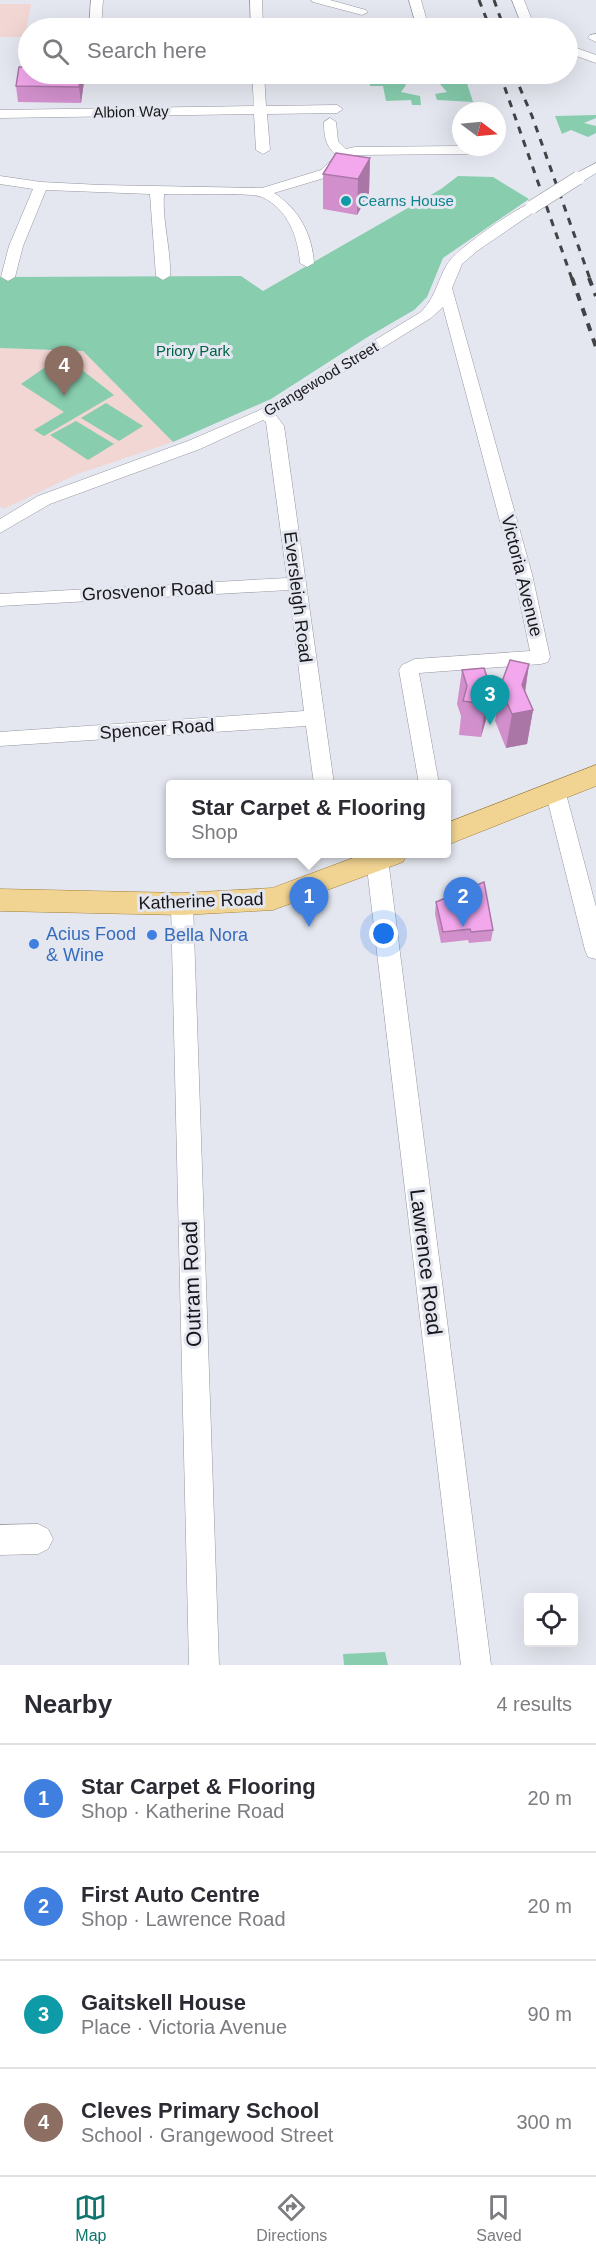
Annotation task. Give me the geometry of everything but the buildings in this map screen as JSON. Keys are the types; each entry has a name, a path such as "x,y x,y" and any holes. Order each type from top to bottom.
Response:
{"main road":[{"path":"451,832 596,775"},
{"name":"Katherine Road","path":"0,900 182,904 273,899 369,858"}],"street":[{"path":"95,18 98,0"},
{"path":"256,0 257,18"},
{"path":"317,0 360,8"},
{"path":"415,0 420,18"},
{"path":"518,0 525,18"},
{"path":"578,52 596,58"},
{"path":"259,84 263,150"},
{"name":"Albion Way","path":"6,114 337,109"},
{"path":"330,122 331,142 334,148 344,154"},
{"path":"0,180 41,186 157,192 263,192 326,173 344,154 365,150 452,150"},
{"name":"Grangewood Street","path":"0,527 44,500 194,445 264,414 426,315 438,303 456,262 472,248 596,167"},
{"path":"8,277 16,246 41,186"},
{"path":"157,192 154,212 160,248 165,256 163,276"},
{"path":"263,192 282,205 302,231 307,249 307,263"},
{"name":"Victoria Avenue","path":"428,780 409,670 415,666 542,657 523,574 445,288"},
{"name":"Eversleigh Road","path":"264,414 272,419 276,426 323,780"},
{"name":"Grosvenor Road","path":"0,600 296,584"},
{"name":"Spencer Road","path":"0,739 314,718"},
{"path":"555,790 596,950"},
{"name":"Lawrence Road","path":"369,858 476,1665"},
{"name":"Outram Road","path":"182,904 204,1665"},
{"path":"0,1540 38,1539"}],"shaded area":[{"path":"0,4 31,4 28,18 18,18 18,37 0,37"},
{"path":"0,348 83,351 173,442 75,475 4,509 0,506"}],"green space":[{"path":"370,84 405,84 401,92 420,96 421,105 412,105 411,100 386,101 383,86 370,86"},
{"path":"440,84 467,84 473,102 437,100 435,94 447,92"},
{"path":"596,115 596,118 584,123 596,126 596,133 588,137 571,130 562,134 555,116"},
{"name":"Priory Park","path":"458,176 493,177 529,199 443,258 427,297 414,310 271,399 173,442 83,351 0,348 0,277 241,276 263,291 441,189"},
{"path":"63,355 114,395 44,436 34,430 64,412 21,384"},
{"path":"106,403 143,426 119,441 81,418"},
{"path":"76,421 114,444 88,460 50,435"},
{"path":"385,1652 388,1665 344,1665 343,1654"}],"railway":[{"path":"479,0 486,18"},
{"path":"494,0 500,18"},
{"path":"504,84 572,279"},
{"path":"518,84 532,116 590,279"},
{"path":"572,278 596,347"},
{"path":"589,278 596,296"}],"place":[{"name":"Cearns House","path":"346,201"},
{"name":"Cleves Primary School","path":"64,396"},
{"name":"Gaitskell House","path":"490,725"},
{"name":"Star Carpet & Flooring","path":"309,927"},
{"name":"First Auto Centre","path":"463,927"},
{"name":"Bella Nora","path":"152,935"},
{"name":"Acius Food & Wine","path":"34,944"}]}
